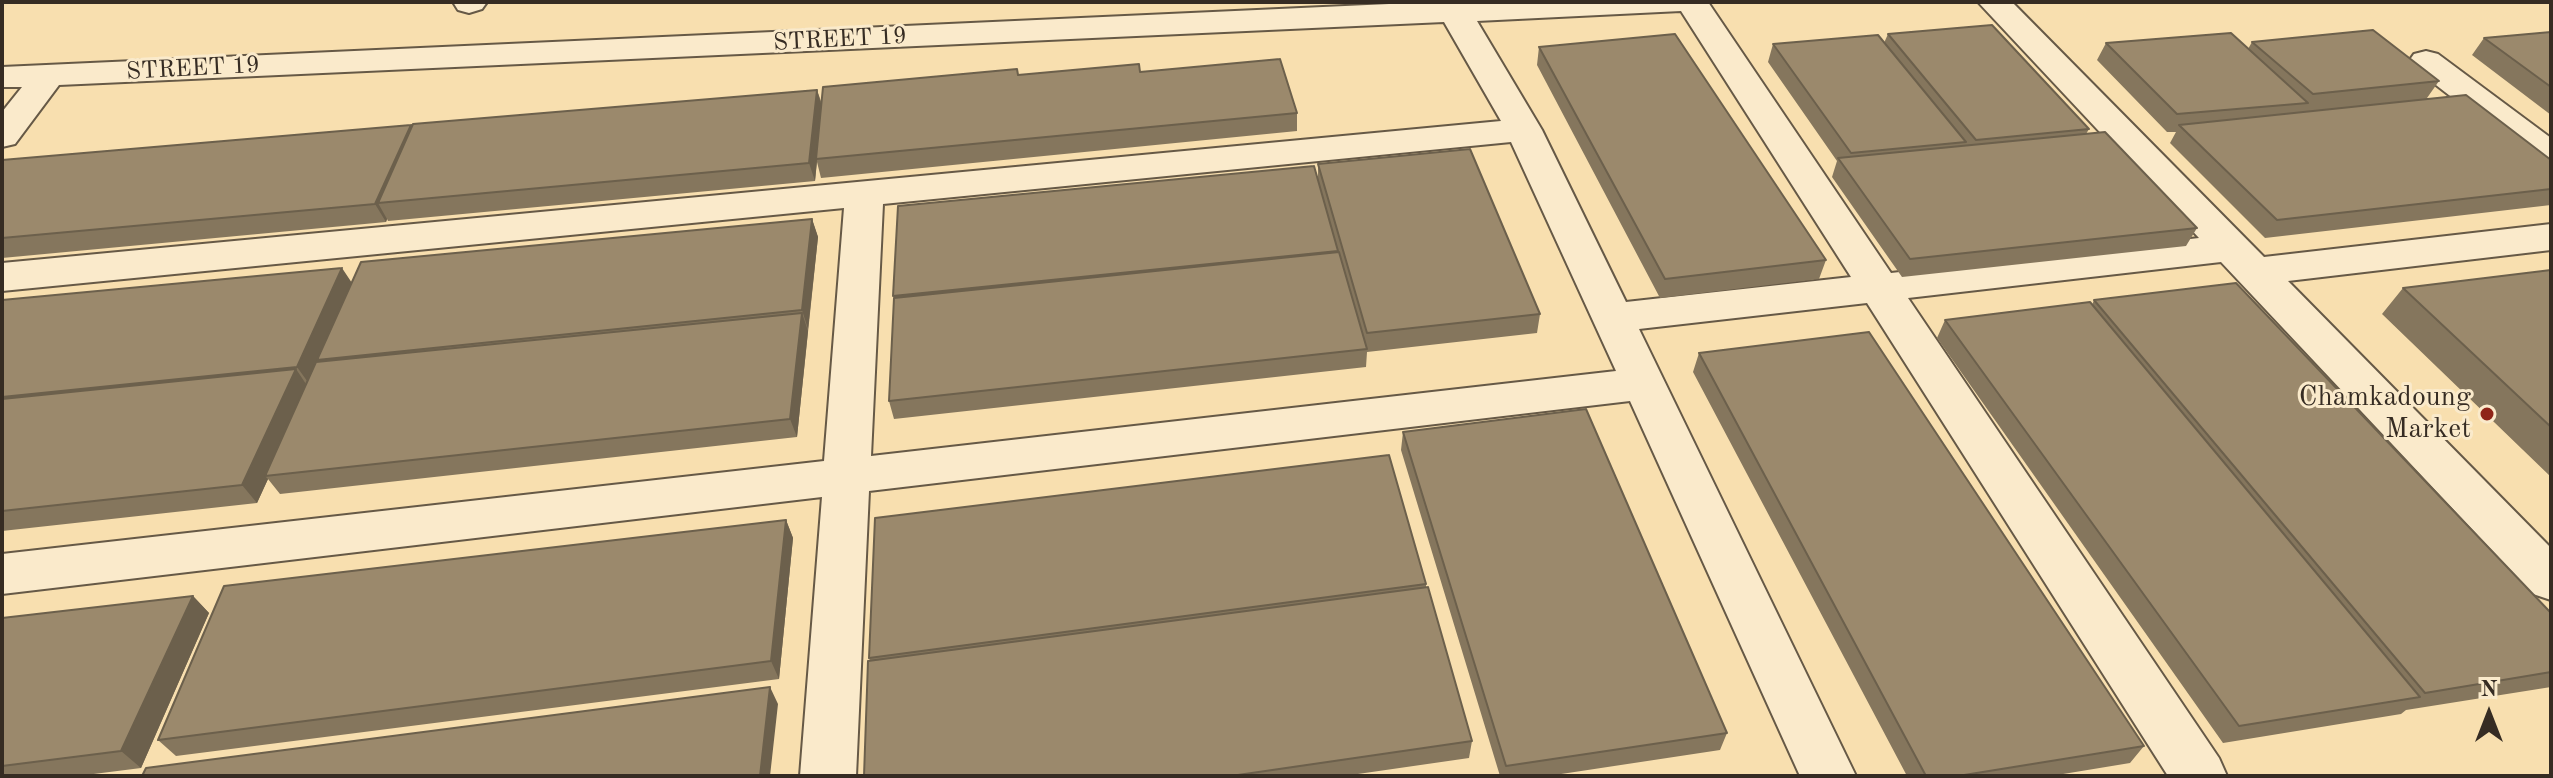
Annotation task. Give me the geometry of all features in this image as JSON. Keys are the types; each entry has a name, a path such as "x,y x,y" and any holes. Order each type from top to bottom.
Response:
{"street":[{"name":"STREET 19","path":"2,77 1450,7 1678,2"},
{"path":"1692,2 2199,776"},
{"path":"1994,2 2551,580"},
{"path":"1450,7 1524,130 1828,776"},
{"path":"2426,61 2551,156"},
{"path":"2,136 48,76"},
{"path":"2,277 1524,130"},
{"path":"828,776 864,194"},
{"path":"1613,318 1879,288 2551,237"},
{"path":"2,574 1644,384"}],"building":[{"path":"1992,25 2089,129 1976,140 1888,34"},
{"path":"2373,30 2439,81 2313,94 2252,42"},
{"path":"2551,32 2551,87 2484,38"},
{"path":"2231,33 2308,103 2177,114 2106,43"},
{"path":"1675,34 1826,260 1665,279 1539,47"},
{"path":"1878,35 1966,142 1851,153 1773,44"},
{"path":"1280,59 1297,113 816,159 823,87 1017,69 1018,75 1139,64 1140,72"},
{"path":"817,90 809,163 378,203 413,124"},
{"path":"2466,95 2551,160 2551,189 2277,220 2179,125"},
{"path":"411,125 375,204 2,238 2,160"},
{"path":"2105,132 2197,228 1910,259 1838,158"},
{"path":"1470,149 1540,314 1367,333 1318,164"},
{"path":"1314,166 1338,251 893,296 898,206"},
{"path":"812,219 802,310 317,360 361,262"},
{"path":"1339,252 1367,349 889,401 894,298"},
{"path":"342,268 297,367 2,397 2,300"},
{"path":"2551,270 2551,427 2403,288"},
{"path":"2236,283 2551,613 2551,672 2425,693 2094,300"},
{"path":"2090,302 2420,697 2239,726 1945,320"},
{"path":"802,313 790,419 265,476 316,362"},
{"path":"1869,332 2144,746 1958,776 1926,776 1699,353"},
{"path":"296,369 242,485 2,511 2,399"},
{"path":"1586,409 1727,733 1506,766 1403,432"},
{"path":"1389,455 1426,584 869,658 875,518"},
{"path":"786,520 771,661 158,740 224,586"},
{"path":"1428,587 1472,741 1231,776 864,776 868,661"},
{"path":"193,596 121,751 2,766 2,618"},
{"path":"770,687 760,776 142,776 146,768"}],"place":[{"name":"Chamkadoung Market","path":"2487,414"}]}
